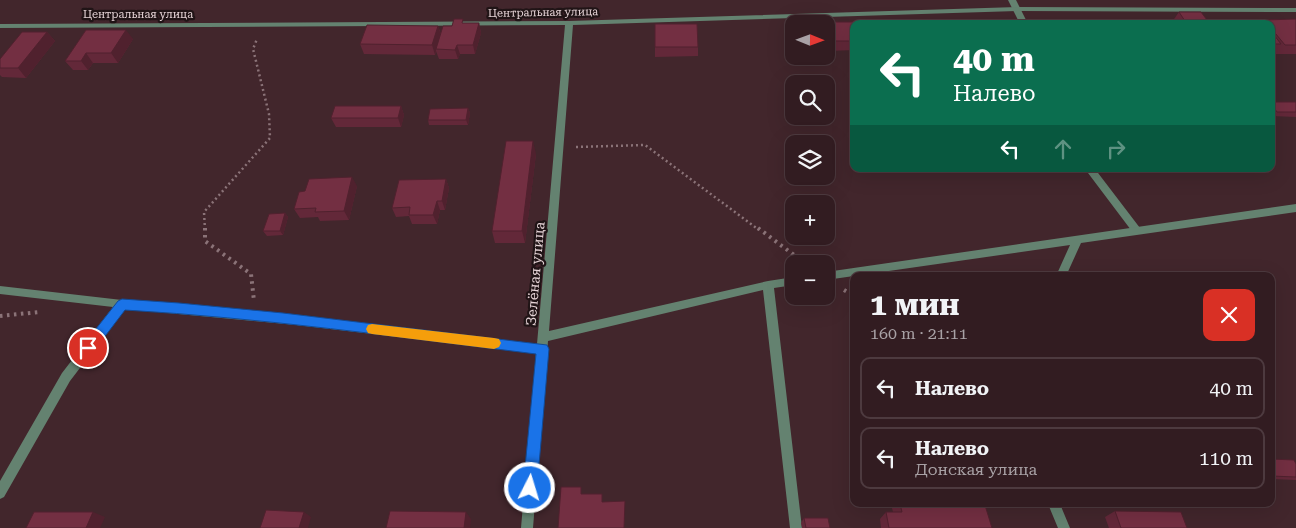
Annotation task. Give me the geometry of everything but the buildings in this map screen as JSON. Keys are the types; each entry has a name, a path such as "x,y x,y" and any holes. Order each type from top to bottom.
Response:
{"street":[{"path":"1012,0 1022,20"},
{"name":"Центральная улица","path":"0,26 569,23 1017,9 1296,10"},
{"name":"Зелёная улица","path":"526,528 569,23"},
{"path":"1092,172 1137,230"},
{"path":"854,272 1296,208"},
{"path":"1063,272 1077,240"},
{"path":"835,275 850,273"},
{"path":"543,337 785,282"},
{"path":"768,285 796,528"},
{"path":"0,290 122,304 256,316 542,349"},
{"path":"0,493 66,377 122,304"},
{"path":"1055,507 1064,528"}],"path":[{"path":"256,316 251,274 205,242 204,212 270,138 269,114 252,49 264,24"},
{"path":"559,148 645,145 794,255"}],"slow traffic":[{"path":"372,329 494,343"}],"route":[{"path":"88,348 122,304 283,318 542,349 530,488"}]}
